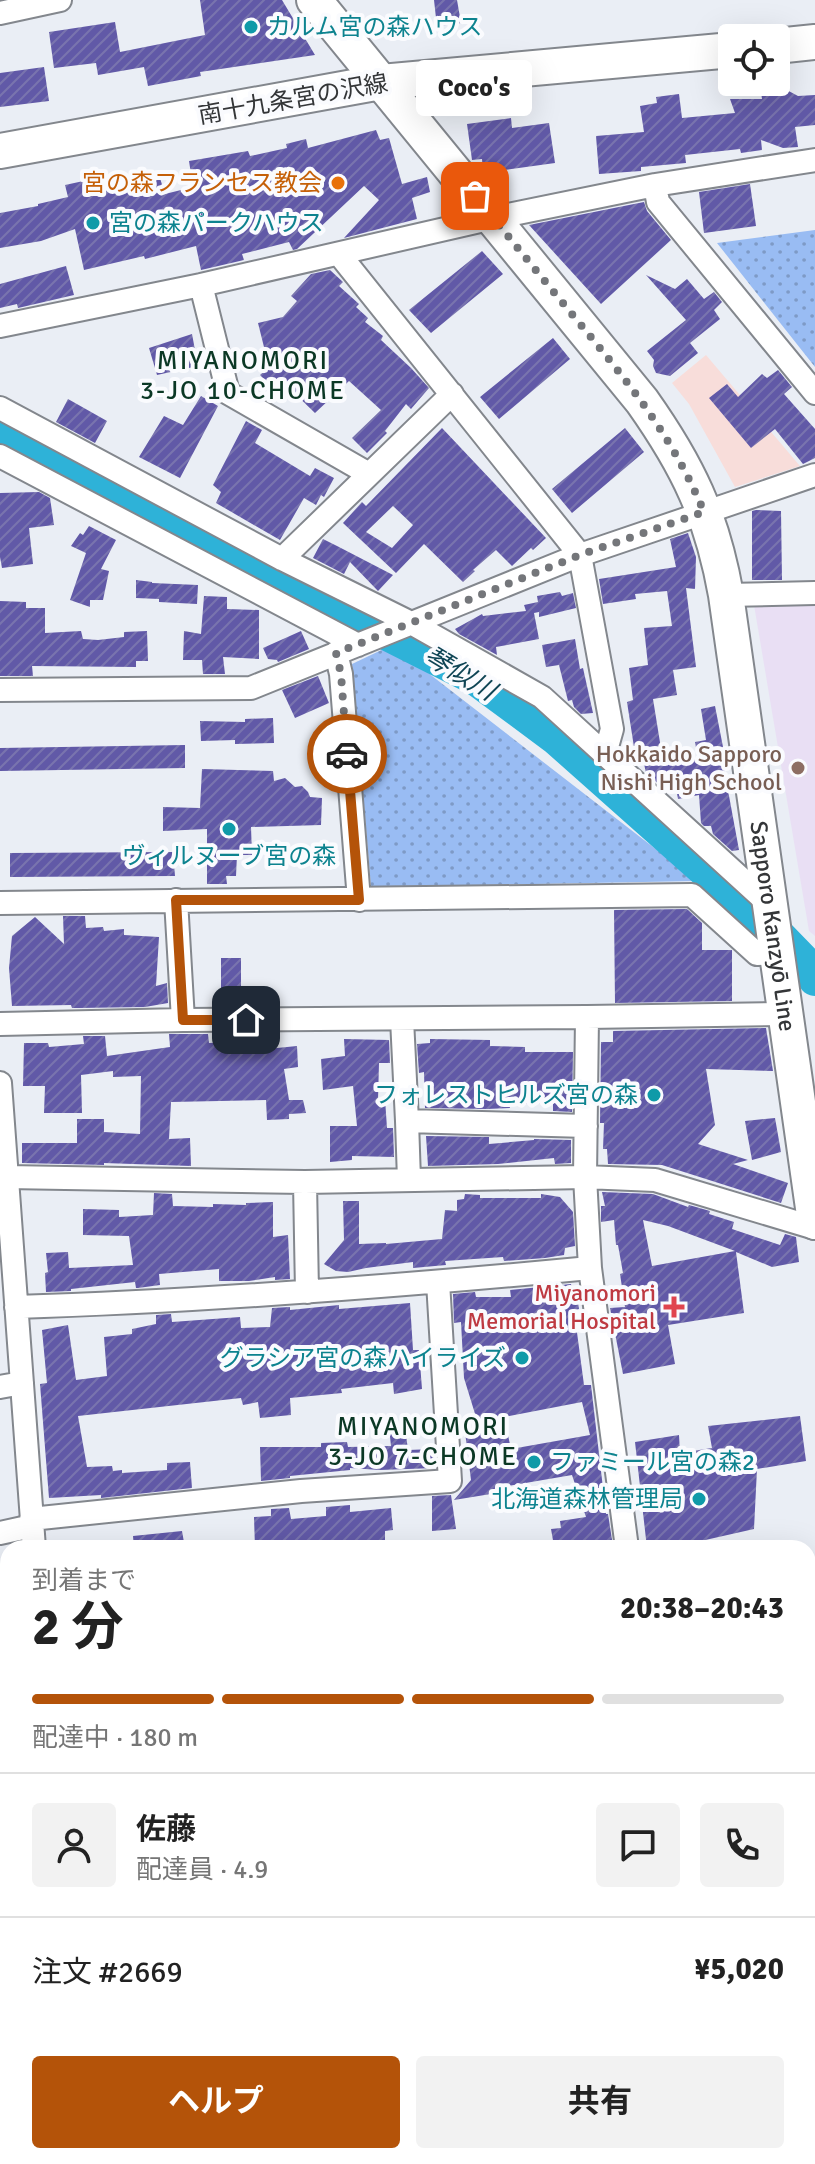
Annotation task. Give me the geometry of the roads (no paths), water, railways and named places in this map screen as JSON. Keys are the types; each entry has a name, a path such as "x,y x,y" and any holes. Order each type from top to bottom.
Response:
{"main road":[{"name":"Sapporo Kanzyō Line","path":"314,0 651,413 681,461 704,512 726,595 815,1225"},
{"path":"790,45 815,42"},
{"name":"南十九条宮の沢線","path":"0,151 381,82 718,51"}],"street":[{"path":"0,13 60,0"},
{"path":"0,326 655,185 815,160"},
{"path":"655,185 658,202 815,393"},
{"path":"339,254 580,555 612,729 605,754"},
{"path":"201,285 228,393 369,474"},
{"path":"282,559 452,394"},
{"path":"0,408 542,697 770,907"},
{"path":"0,456 364,642"},
{"path":"0,690 251,688 580,555 815,475"},
{"path":"726,595 815,593"},
{"path":"336,653 341,674 359,900"},
{"path":"0,903 692,895 757,954 776,952"},
{"path":"176,900 183,1020"},
{"path":"0,1024 785,1014"},
{"path":"587,1017 585,1177 590,1268 626,1540"},
{"path":"402,1019 409,1180"},
{"path":"0,1083 7,1177 6,1239 16,1307 11,1385 32,1531"},
{"path":"407,1121 586,1126"},
{"path":"7,1177 305,1182 585,1177 655,1180 815,1225"},
{"path":"305,1182 307,1292"},
{"path":"16,1307 307,1292 590,1268"},
{"path":"0,1533 32,1531 301,1491 450,1481 438,1282"}],"waterway":[{"name":"琴似川","path":"0,433 475,678 556,738 779,936 808,966 815,979"}],"place":[{"name":"カルム宮の森ハウス","path":"251,27"},
{"name":"宮の森フランセス教会","path":"338,183"},
{"name":"Coco's","path":"475,196"},
{"name":"宮の森パークハウス","path":"93,223"},
{"name":"Hokkaido Sapporo Nishi High School","path":"798,768"},
{"name":"ヴィルヌーブ宮の森","path":"229,829"},
{"name":"フォレストヒルズ宮の森","path":"654,1095"},
{"name":"Miyanomori Memorial Hospital","path":"674,1307"},
{"name":"グラシア宮の森ハイライズ","path":"522,1358"},
{"name":"ファミール宮の森2","path":"534,1462"},
{"name":"北海道森林管理局","path":"699,1499"}],"district":[{"name":"MIYANOMORI 3-JO 10-CHOME","path":"243,375"},
{"name":"MIYANOMORI 3-JO 7-CHOME","path":"423,1441"}]}
